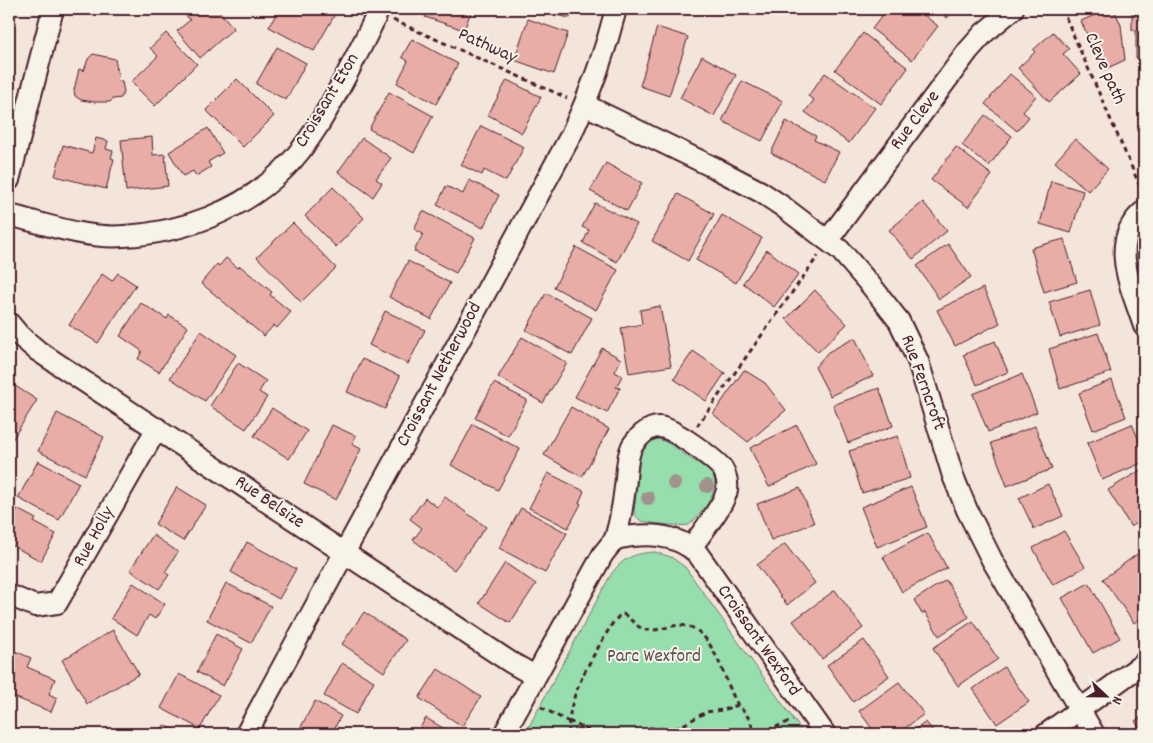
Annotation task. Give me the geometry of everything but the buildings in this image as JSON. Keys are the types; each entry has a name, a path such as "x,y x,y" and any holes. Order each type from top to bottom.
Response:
{"street":[{"path":"9,180 53,9"},
{"name":"Croissant Netherwood","path":"246,734 572,135 577,102 608,41 616,9"},
{"name":"Rue Cleve","path":"824,247 968,51 984,33 1013,9"},
{"name":"Croissant Eton","path":"9,216 61,229 123,237 164,231 192,224 228,209 256,193 276,176 307,141 386,14"},
{"name":"Rue Ferncroft","path":"577,102 760,192 782,206 824,247 848,259 899,321 918,362 953,476 967,510 992,560 1094,734"},
{"path":"1144,211 1137,217 1127,232 1123,249 1125,266 1144,326"},
{"name":"Rue Belsize","path":"9,323 19,335 38,351 510,662 535,676"},
{"path":"504,734 589,578 601,557 615,539 622,511 631,448 639,437 649,430 659,427 672,430 723,469 727,490 723,501 691,548"},
{"name":"Rue Holly","path":"9,595 35,606 58,602 157,428"},
{"name":"Croissant Wexford","path":"615,539 633,535 658,535 675,539 691,548 701,558 825,734"},
{"path":"1046,734 1144,663"}],"path":[{"name":"Cleve path","path":"1062,9 1144,196"},
{"name":"Pathway","path":"386,14 577,102"},
{"path":"693,431 824,247"},
{"path":"569,734 569,722 574,695 612,624 623,614 630,618 637,627 648,630 680,625 689,626 696,631 709,645 718,659 738,705 750,719 753,726 753,734"},
{"path":"536,705 595,734"},
{"path":"642,734 650,728 674,730 706,712 723,710 738,705"},
{"path":"759,734 796,719"}],"green space":[{"path":"1144,226 1144,287 1135,255 1135,247 1139,232"},
{"path":"655,439 673,446 705,468 713,476 715,482 712,495 698,516 689,525 645,522 639,519 634,512 640,457 647,443"},
{"name":"Parc Wexford","path":"655,552 671,557 685,567 804,734 530,734 527,730 610,576 619,565 629,558 635,555"}]}
